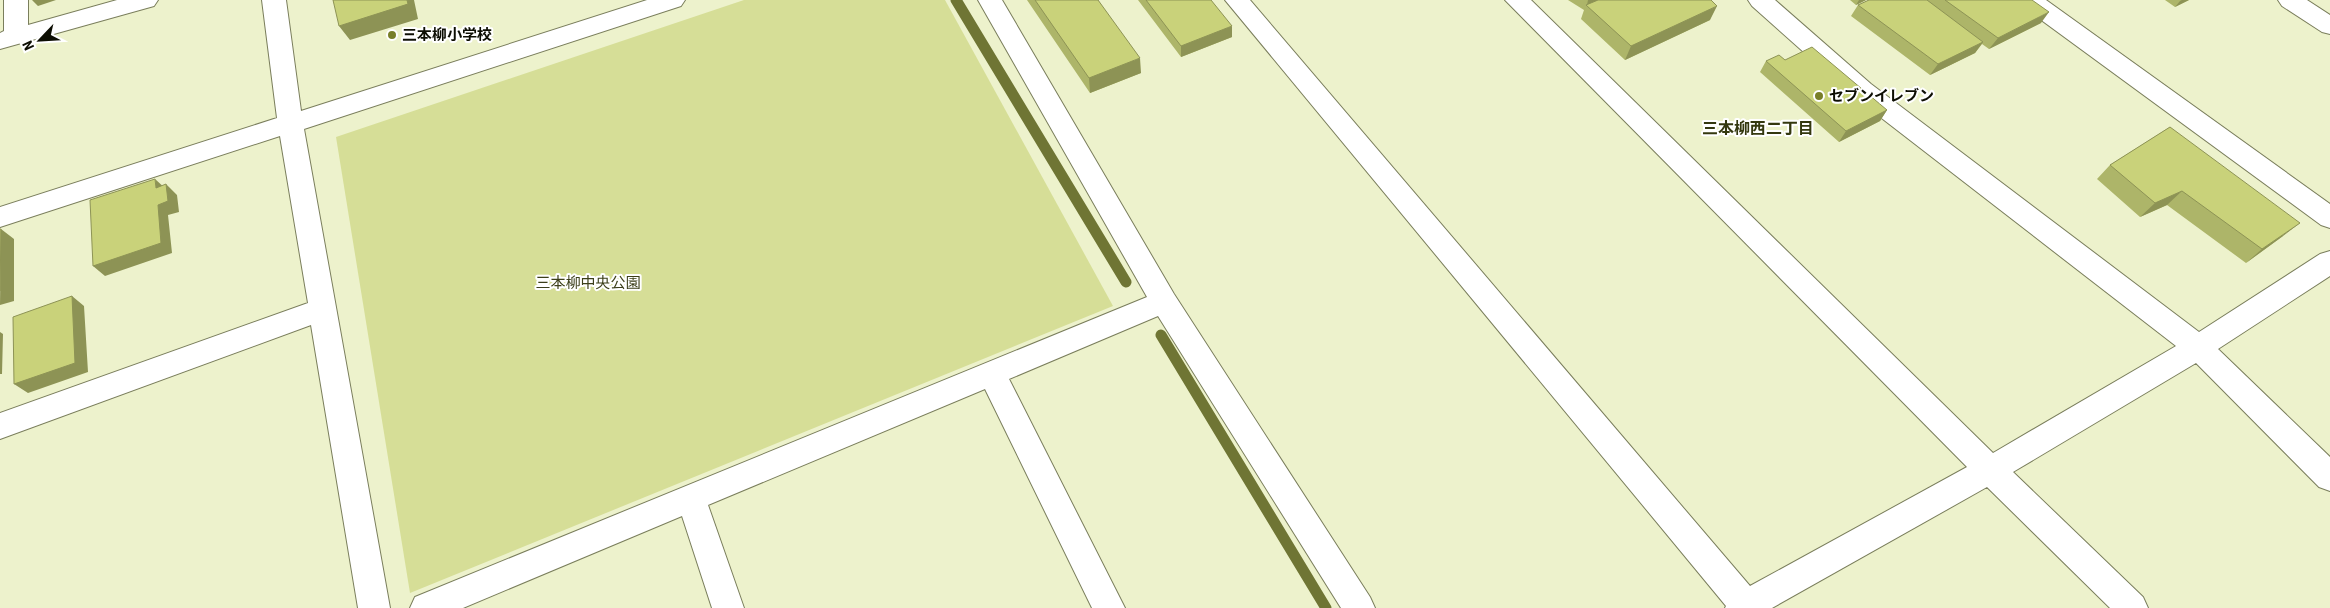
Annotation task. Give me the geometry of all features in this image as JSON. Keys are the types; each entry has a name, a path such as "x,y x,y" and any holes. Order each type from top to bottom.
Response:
{"street":[{"path":"16,0 8,38 146,0"},
{"path":"274,0 290,122 320,310 374,608"},
{"path":"0,217 673,0"},
{"path":"990,0 1164,302 1359,608"},
{"path":"1237,0 1743,607 1990,470 2198,347 2330,262"},
{"path":"1517,0 1990,470 2132,608"},
{"path":"1760,0 1862,90 2198,347 2330,477"},
{"path":"2030,0 2330,218"},
{"path":"2290,0 2330,26"},
{"path":"426,608 1164,302"},
{"path":"0,426 320,310"},
{"path":"992,373 1110,608"},
{"path":"690,498 728,608"}],"green space":[{"name":"三本柳中央公園","path":"744,0 945,0 1113,306 410,593 336,137"}],"building":[{"path":"333,0 407,0 408,4 339,26"},
{"path":"1035,0 1098,0 1140,58 1089,78"},
{"path":"1146,0 1211,0 1232,26 1181,46"},
{"path":"1598,0 1711,0 1717,6 1631,46 1586,5"},
{"path":"1869,0 1927,0 1983,42 1938,64 1858,5"},
{"path":"1945,0 2032,0 2049,12 1998,38"},
{"name":"セブンイレブン","path":"1812,47 1887,110 1846,131 1766,61 1779,55 1785,60"},
{"path":"2170,127 2300,223 2262,249 2182,191 2155,203 2110,165"},
{"path":"155,179 156,188 166,184 168,201 158,205 161,243 93,266 90,200"},
{"path":"0,229 1,229 0,291"},
{"path":"72,296 75,363 14,384 13,317"}],"waterway":[{"path":"956,0 1126,282"},
{"path":"1161,335 1326,608"}],"place":[{"name":"三本柳小学校","path":"392,35"},
{"name":"セブンイレブン","path":"1819,96"}],"district":[{"name":"三本柳西二丁目","path":"1758,128"}]}
